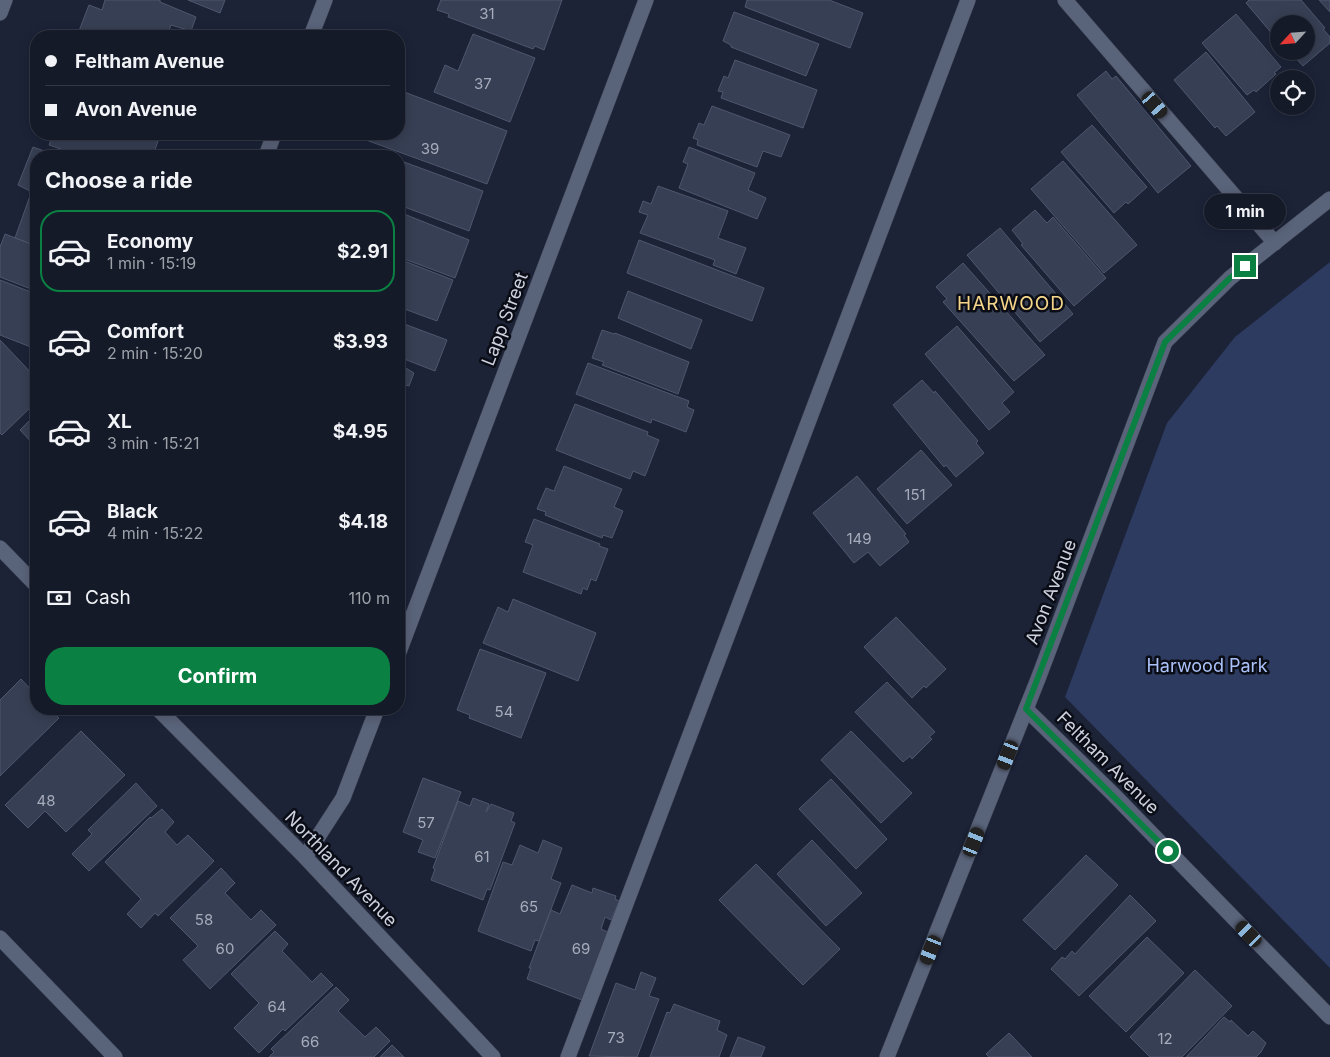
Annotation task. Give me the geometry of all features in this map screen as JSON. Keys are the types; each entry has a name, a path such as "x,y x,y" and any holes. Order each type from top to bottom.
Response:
{"street":[{"path":"0,14 5,0"},
{"path":"313,30 325,0"},
{"name":"Lapp Street","path":"405,636 646,0"},
{"path":"568,1057 968,0"},
{"path":"1065,0 1275,243"},
{"name":"Avon Avenue","path":"888,1057 1026,709 1165,342 1230,278 1330,200"},
{"path":"0,548 30,579"},
{"name":"Feltham Avenue","path":"1026,709 1114,796 1330,1017"},
{"name":"Northland Avenue","path":"164,715 305,857 493,1057"},
{"path":"305,857 343,798 375,715"},
{"path":"0,938 115,1057"}],"green space":[{"name":"Harwood Park","path":"1330,262 1330,968 1065,697 1167,423 1235,337"}],"building":[{"path":"105,0 160,0 160,2 196,17 191,30 171,25 169,30 79,30 89,5 102,10"},
{"path":"188,0 225,0 220,13"},
{"path":"441,0 562,0 544,50 535,46 533,49 448,17 449,14 437,10"},
{"path":"747,0 829,0 863,13 850,48 745,7"},
{"path":"1249,0 1301,0 1314,15 1270,15 1270,31 1246,3"},
{"path":"1319,0 1330,0 1330,12"},
{"path":"734,12 819,44 806,76 731,47 731,45 723,41"},
{"path":"1236,14 1270,54 1270,60 1275,60 1281,67 1278,70 1270,70 1270,79 1256,92 1254,90 1247,95 1202,43"},
{"path":"1315,16 1325,28 1323,29 1330,37 1330,43 1315,56"},
{"path":"473,34 535,58 510,122 434,92 445,65 458,71"},
{"path":"1206,52 1255,112 1226,136 1217,126 1215,128 1174,80"},
{"path":"735,60 817,90 803,128 721,98 723,92 718,91 724,76 728,78"},
{"path":"1298,60 1310,60 1303,66"},
{"path":"1106,71 1112,79 1116,76 1191,166 1158,193 1077,95"},
{"path":"405,92 507,131 487,184 405,154 405,150 394,150 366,140 405,140"},
{"path":"712,106 790,135 781,157 763,151 757,167 697,145 698,140 693,138 699,123 704,125"},
{"path":"1092,125 1147,187 1128,204 1126,202 1114,213 1061,152"},
{"path":"51,140 158,141 155,150 64,150 49,145"},
{"path":"689,147 755,173 748,190 766,198 757,219 679,188 688,164 683,162"},
{"path":"30,155 30,191 18,185"},
{"path":"1063,161 1137,245 1104,273 1031,189"},
{"path":"405,162 483,191 469,231 405,207"},
{"path":"658,186 728,211 718,238 746,248 736,274 713,265 715,260 640,233 648,215 639,212 643,201 651,204"},
{"path":"30,196 30,244 15,238"},
{"path":"1035,210 1047,223 1053,217 1106,278 1074,306 1021,245 1023,244 1012,230"},
{"path":"405,214 469,240 455,278 405,259"},
{"path":"1000,228 1073,314 1040,342 967,255"},
{"path":"5,234 30,244 30,289 0,277 0,247"},
{"path":"639,240 764,288 752,321 627,273"},
{"path":"405,261 453,280 437,321 405,309"},
{"path":"963,263 1045,355 1014,381 943,302 947,299 936,287"},
{"path":"0,280 30,292 30,347 0,335"},
{"path":"628,291 702,320 691,349 618,318"},
{"path":"405,324 447,340 435,371 405,359"},
{"path":"957,326 1014,392 1002,403 1010,412 989,430 925,354"},
{"path":"602,330 615,333 689,362 678,394 602,365 604,362 592,358"},
{"path":"0,340 30,372 30,408 2,435 0,433"},
{"path":"588,363 689,401 687,407 694,410 686,432 652,419 651,423 576,394"},
{"path":"405,368 414,373 409,386 405,385"},
{"path":"922,380 934,393 935,391 978,441 976,443 984,453 956,477 946,465 944,467 893,405"},
{"path":"575,404 648,432 647,435 659,440 645,476 633,471 630,479 556,450"},
{"path":"30,420 30,441 20,430"},
{"path":"921,450 952,485 907,524 877,489"},
{"path":"564,466 622,489 614,507 623,511 612,538 603,535 602,538 545,515 546,512 537,509 546,488 554,491"},
{"path":"857,476 906,534 904,535 909,542 880,566 868,552 854,563 813,513"},
{"path":"534,519 600,544 599,546 608,549 596,581 591,579 587,590 583,588 581,594 523,572 533,545 525,542"},
{"path":"513,599 596,633 578,681 483,643 498,607 508,612"},
{"path":"896,617 946,669 912,698 864,647"},
{"path":"480,649 546,673 521,738 469,718 470,715 457,710"},
{"path":"21,679 30,689 30,715 56,715 59,718 0,776 0,700"},
{"path":"887,682 935,732 929,737 932,739 912,759 910,756 903,762 855,712"},
{"path":"81,731 125,775 66,832 45,811 28,828 5,805"},
{"path":"851,731 912,793 881,823 821,760"},
{"path":"423,778 461,792 435,858 418,852 423,840 403,832"},
{"path":"831,779 887,839 856,869 799,809"},
{"path":"136,783 157,806 89,871 72,854 92,834 88,830"},
{"path":"473,798 489,804 486,812 491,804 514,813 511,821 515,823 490,890 487,889 483,900 431,880 435,869 433,868 458,801 470,806"},
{"path":"162,809 174,822 165,832 177,845 188,835 214,861 158,916 155,913 141,928 127,914 141,899 105,862 150,817"},
{"path":"543,840 562,848 551,879 561,883 539,941 535,940 531,951 478,931 503,862 512,865 520,845 538,853"},
{"path":"812,840 862,893 826,926 777,874"},
{"path":"1086,855 1118,885 1055,950 1023,920"},
{"path":"756,864 840,949 803,985 719,900"},
{"path":"221,868 235,883 225,893 251,920 261,910 276,925 210,989 183,960 198,946 170,918"},
{"path":"572,885 592,893 593,888 616,896 615,899 619,901 611,920 605,917 601,929 610,933 582,1000 527,979 531,968 529,968 551,910 560,914"},
{"path":"1130,895 1156,921 1079,996 1051,969 1062,957 1065,959 1072,951 1075,954"},
{"path":"275,931 288,944 282,951 312,982 321,973 333,985 259,1053 234,1028 259,1003 231,974"},
{"path":"1147,937 1184,973 1126,1032 1089,996"},
{"path":"1195,970 1232,1006 1182,1057 1150,1057 1130,1037"},
{"path":"641,972 656,978 649,996 659,999 637,1057 589,1056 616,983 635,990"},
{"path":"336,987 349,1000 338,1011 365,1037 376,1027 390,1041 374,1057 269,1057 274,1052 271,1049"},
{"path":"674,1004 720,1021 717,1030 727,1035 719,1057 650,1057 667,1012 670,1013"},
{"path":"1224,1017 1230,1022 1231,1020 1248,1036 1253,1031 1266,1043 1261,1052 1256,1057 1186,1057"},
{"path":"1009,1033 1032,1057 989,1057 986,1054"},
{"path":"738,1037 765,1047 761,1057 730,1057"},
{"path":"392,1045 404,1057 380,1057"}],"district":[{"name":"HARWOOD","path":"1011,303"}],"route":[{"path":"1168,851 1026,709 1165,342 1230,278 1245,266"}]}
